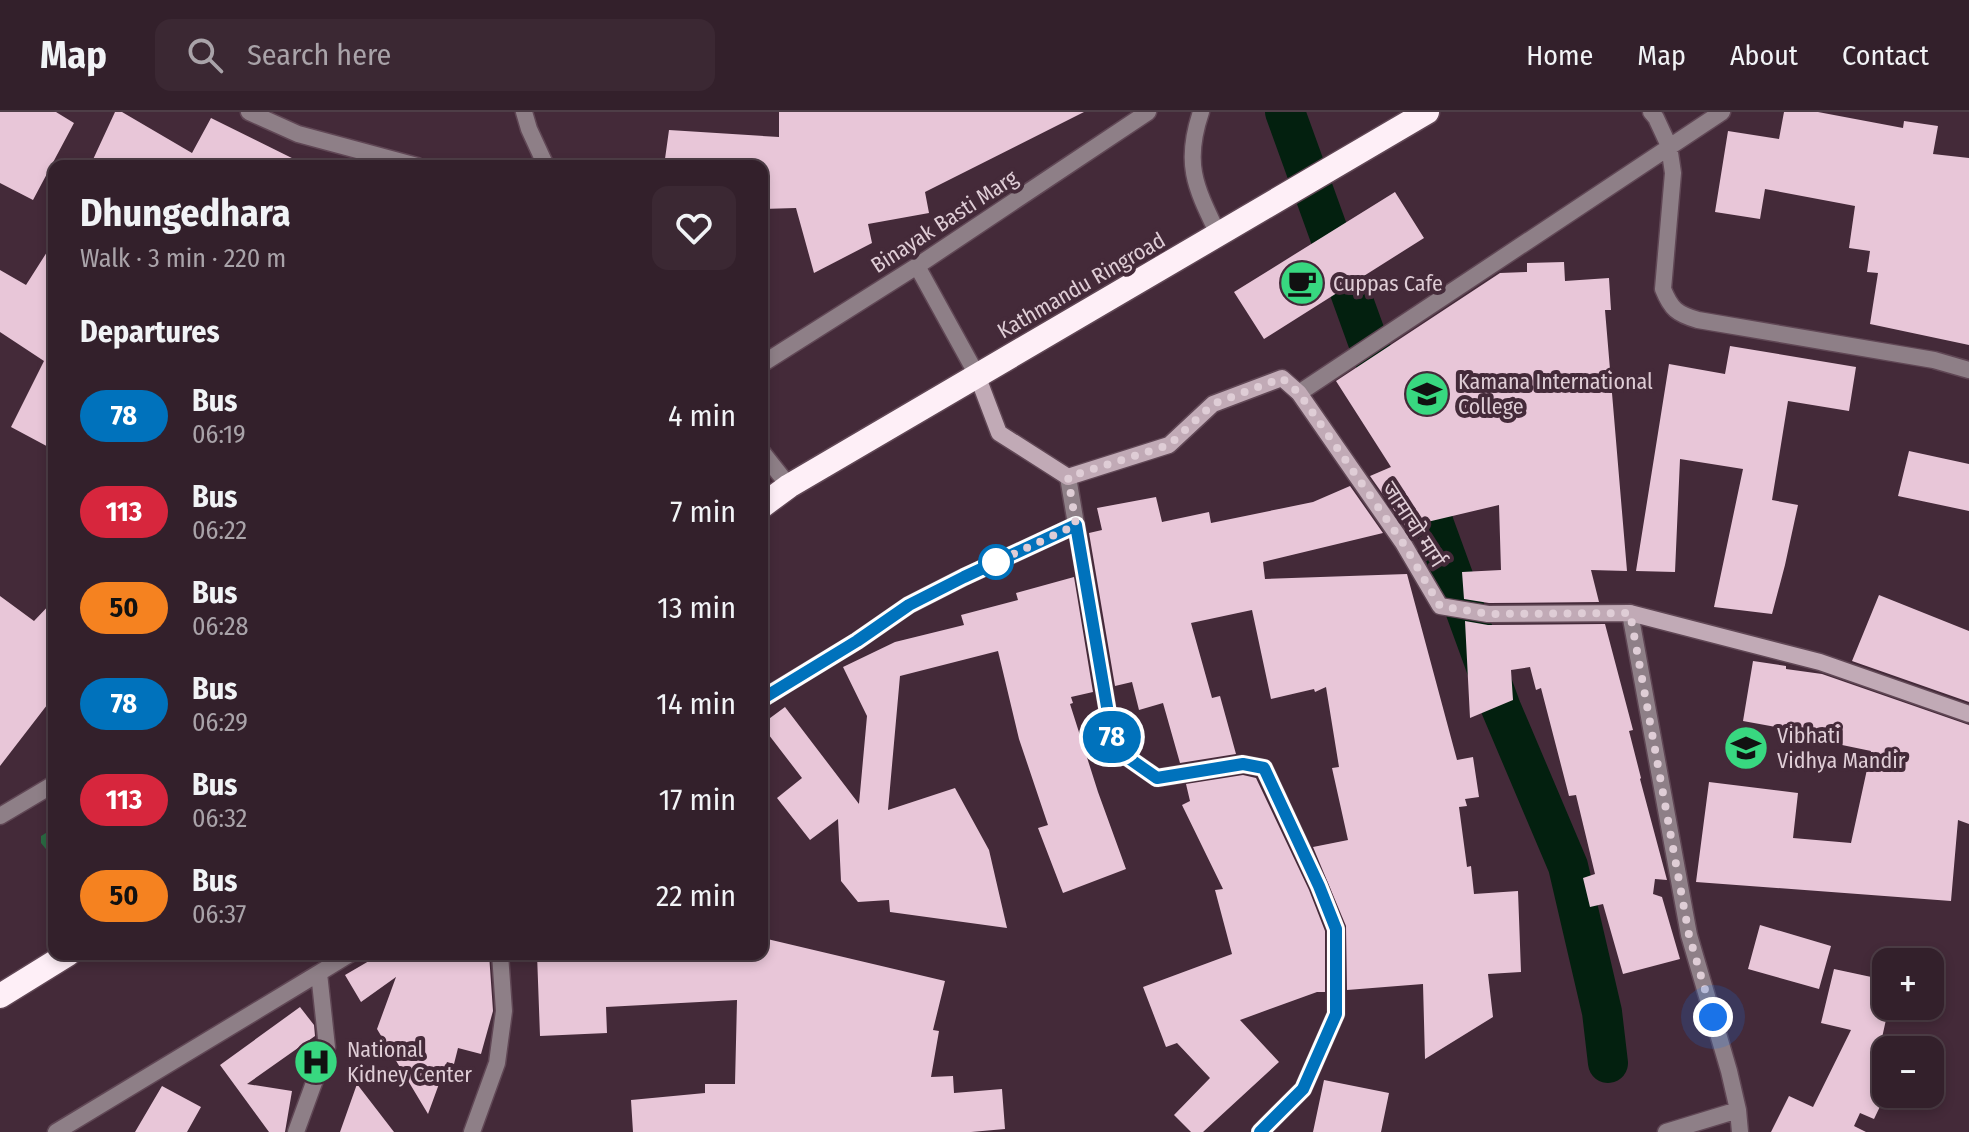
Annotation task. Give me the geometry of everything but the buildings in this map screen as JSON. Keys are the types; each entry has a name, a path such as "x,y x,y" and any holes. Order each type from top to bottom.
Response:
{"highway":[{"name":"Kathmandu Ringroad","path":"768,502 789,486 1427,112"},
{"path":"0,996 58,960"}],"street":[{"path":"249,112 298,134 395,160"},
{"path":"524,112 543,160"},
{"name":"Binayak Basti Marg","path":"768,360 917,266 1148,112"},
{"path":"1201,112 1192,152 1193,172 1198,192 1219,236"},
{"path":"1651,112 1669,146 1673,173 1663,289 1669,305 1681,315 1934,360 1969,370"},
{"path":"1068,477 1169,445 1213,404 1282,378 1299,393 1722,112"},
{"path":"917,266 977,375 999,433 1068,477 1114,748 1157,778 1243,764 1264,768 1319,886 1336,929 1336,1014 1303,1089 1260,1132"},
{"name":"जामाचो मार्ग","path":"1299,393 1403,543 1440,606 1488,614 1630,613 1820,662 1969,714"},
{"path":"768,460 789,486"},
{"path":"768,695 909,605 1076,525"},
{"path":"1630,613 1689,935 1729,1071 1740,1132"},
{"path":"0,816 48,788"},
{"path":"56,1132 340,960"},
{"path":"472,1132 497,1063 504,1011 500,960"},
{"path":"296,1132 327,1047 319,973"},
{"path":"1666,1132 1738,1110"}],"green space":[{"path":"48,832 48,852 41,843 41,836"}],"waterway":[{"path":"1285,112 1392,408"},
{"path":"1415,472 1501,708 1568,866 1602,1012 1608,1063"}],"bus line":[{"name":"78","path":"768,695 909,605 1076,525 1114,748 1157,778 1243,764 1264,768 1336,929 1336,1014 1303,1089 1260,1132"}],"place":[{"name":"Cuppas Cafe","path":"1302,283"},
{"name":"Kamana International College","path":"1427,394"},
{"name":"Vibhati Vidhya Mandir","path":"1746,748"},
{"name":"National Kidney Center","path":"316,1062"}],"route":[{"path":"996,562 992,564 1076,525 1068,477 1169,445 1213,404 1282,378 1299,393 1403,543 1440,606 1488,614 1630,613 1689,935 1713,1017"}]}
